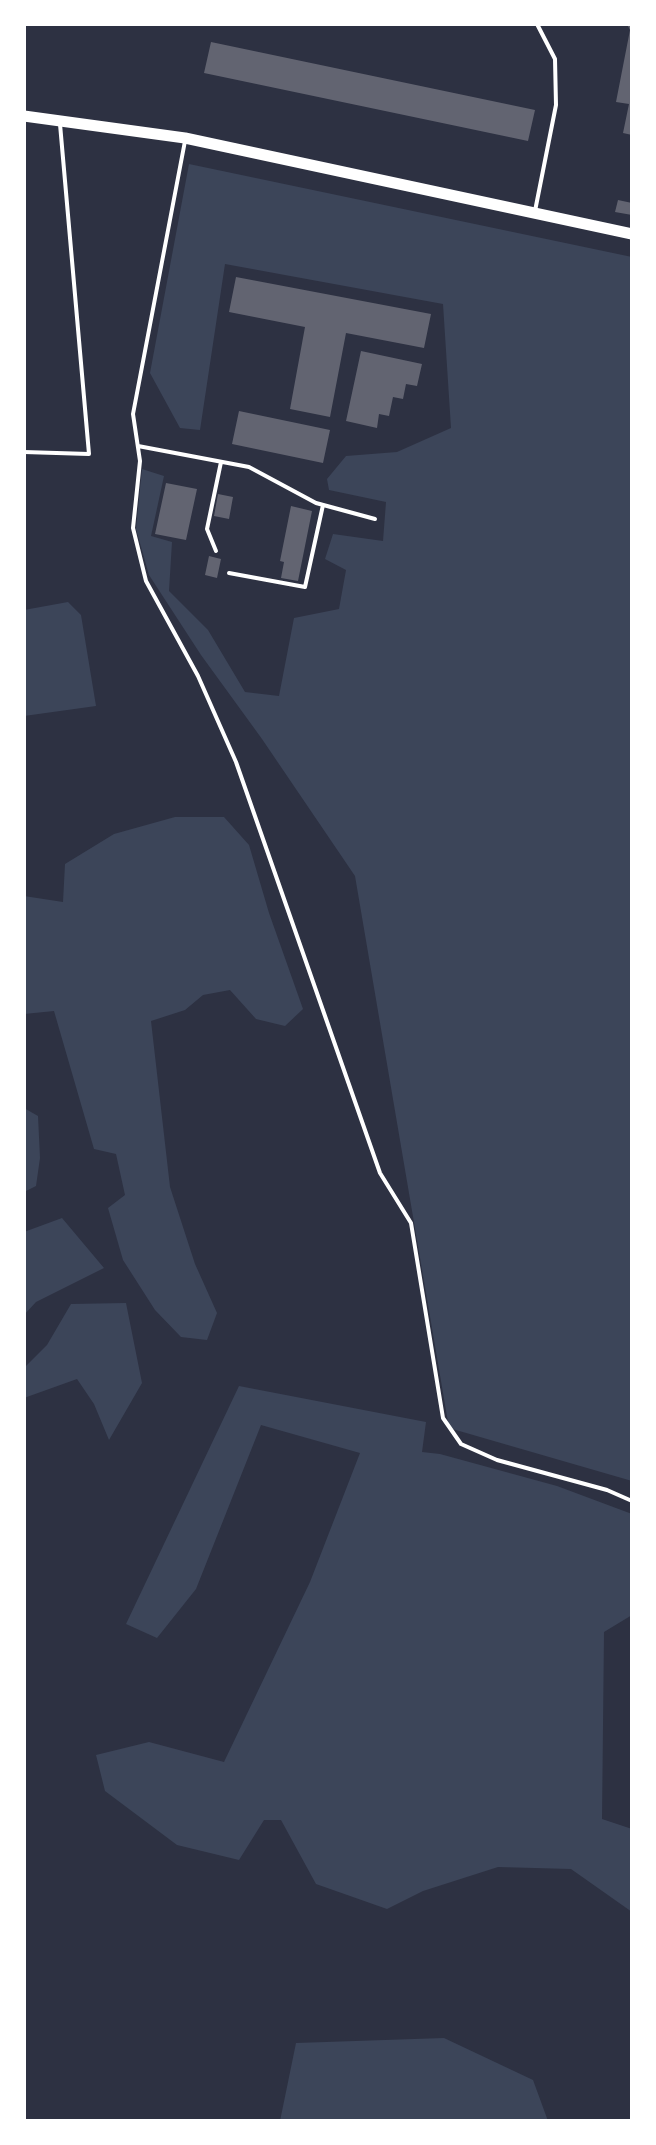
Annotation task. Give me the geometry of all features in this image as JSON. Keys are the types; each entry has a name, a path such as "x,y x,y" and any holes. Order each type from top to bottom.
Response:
{"main road":[{"path":"24,116 185,138 632,234"}],"lane":[{"path":"535,212 556,105 555,59 537,24"},
{"path":"24,452 89,454 60,121"},
{"path":"185,138 133,414 140,461 133,528 146,581 198,676 236,762 380,1173 411,1223 443,1418 461,1444 497,1460 607,1490 632,1501"},
{"path":"138,446 249,467 323,505 375,519"},
{"path":"216,551 207,529 221,462"},
{"path":"229,573 305,587 323,505"}],"shaded area":[{"path":"189,164 632,257 632,1481 449,1428 355,876 149,575 136,529 142,469 164,476 151,536 172,542 169,591 208,630 245,692 279,696 294,618 339,609 346,570 325,559 333,534 383,541 386,502 329,490 327,479 346,456 397,452 451,428 443,304 225,264 200,430 180,428 150,373"},
{"path":"68,602 81,615 96,706 24,716 24,610"},
{"path":"175,817 224,817 249,845 303,1009 285,1026 256,1019 230,990 203,995 185,1010 151,1021 170,1187 195,1264 217,1313 207,1340 181,1337 155,1310 123,1260 108,1208 125,1195 116,1154 94,1149 54,1011 24,1014 24,896 63,902 65,864 114,834"},
{"path":"24,1108 38,1116 40,1158 36,1186 24,1192"},
{"path":"62,1218 104,1268 36,1302 24,1315 24,1232"},
{"path":"126,1303 142,1383 109,1440 94,1404 77,1379 24,1398 24,1368 47,1345 71,1304"},
{"path":"239,1386 426,1422 422,1452 440,1454 557,1486 632,1514 632,1615 604,1632 602,1819 632,1829 632,1912 571,1869 498,1867 423,1891 387,1909 316,1884 281,1820 264,1820 239,1860 177,1845 105,1791 96,1755 149,1742 224,1762 310,1582 360,1453 261,1425 196,1589 157,1638 126,1624"},
{"path":"444,2038 533,2080 548,2121 280,2121 296,2043"}],"building":[{"path":"627,24 632,24 632,135 623,133 629,104 616,102 630,30"},
{"path":"211,42 535,110 528,141 204,73"},
{"path":"618,200 632,203 632,215 615,212"},
{"path":"236,277 431,314 424,348 346,333 330,417 290,409 305,327 229,312"},
{"path":"361,351 422,364 417,386 406,384 403,399 393,397 389,416 379,414 377,428 346,421"},
{"path":"239,411 330,430 323,463 232,444"},
{"path":"166,483 197,489 186,540 155,534"},
{"path":"218,494 233,497 229,519 214,516"},
{"path":"291,506 312,511 298,581 281,578 284,562 280,561"},
{"path":"209,556 221,559 217,578 205,575"}]}
